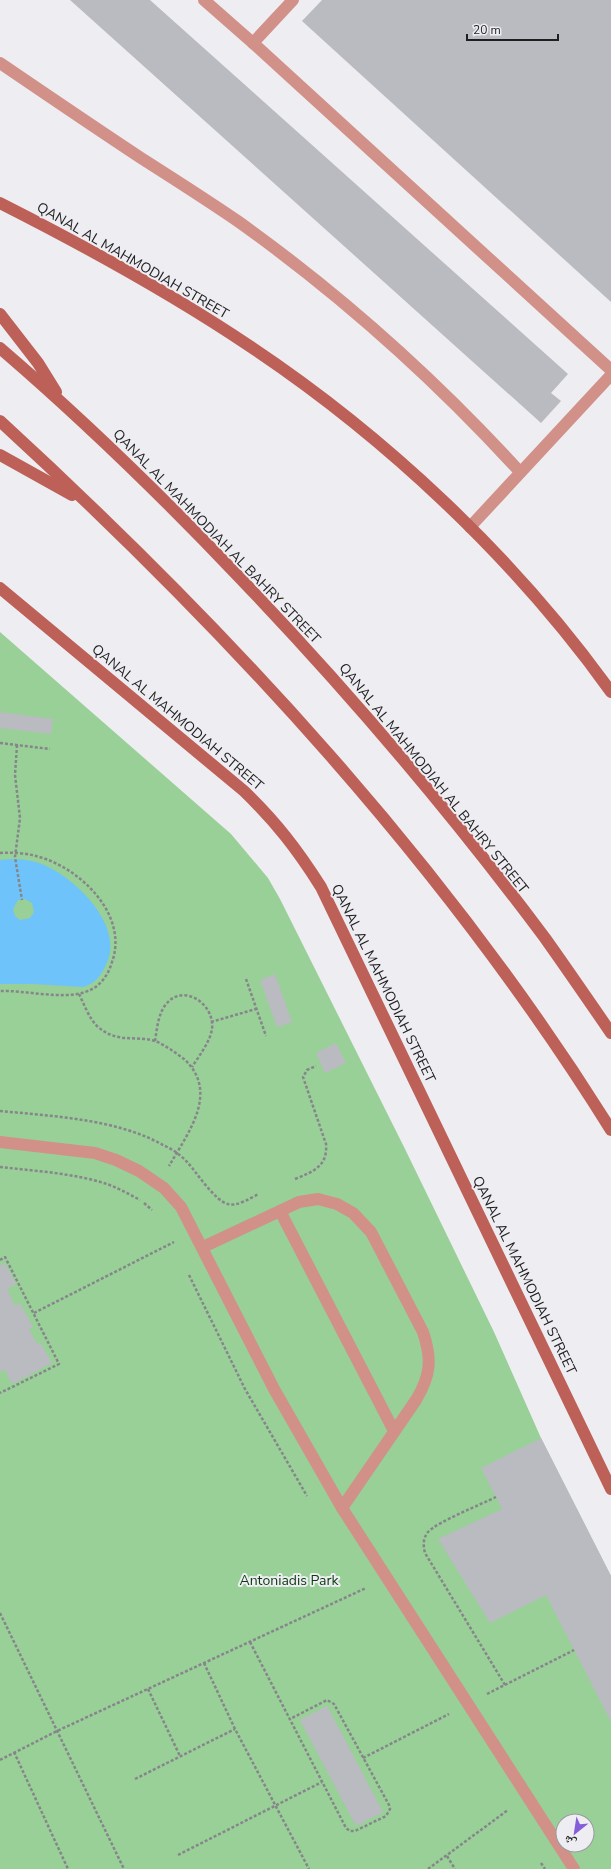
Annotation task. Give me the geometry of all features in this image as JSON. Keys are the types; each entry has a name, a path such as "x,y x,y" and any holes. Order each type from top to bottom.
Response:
{"main road":[{"name":"QANAL AL MAHMODIAH STREET","path":"0,203 151,284 249,346 308,387 364,431 418,478 470,527 546,609 611,692"},
{"path":"0,314 38,363 64,403"},
{"path":"0,348 64,403"},
{"name":"QANAL AL MAHMODIAH AL BAHRY STREET","path":"64,403 210,546 299,640 384,736 466,836 545,938 611,1033"},
{"path":"0,421 144,557 237,653 327,752 385,820 494,960 611,1130"},
{"path":"0,455 85,502"},
{"name":"QANAL AL MAHMODIAH STREET","path":"0,588 244,791 273,820 299,852 324,893 611,1489"}],"lane":[{"path":"204,0 611,370"},
{"path":"253,43 293,0"},
{"path":"0,63 238,221 290,261 353,311 435,384 520,472"},
{"path":"470,527 611,375"},
{"path":"0,1142 95,1153 133,1168 164,1188 181,1207 203,1247 274,1389 342,1508 574,1869"},
{"path":"203,1247 299,1202 318,1199 337,1204 353,1213 371,1232 423,1332 429,1349 429,1361 425,1385 342,1508"},
{"path":"280,1211 394,1431"}],"path":[{"path":"0,743 50,749"},
{"path":"17,745 15,775 20,818 14,857 22,900"},
{"path":"0,853 36,856 66,869 94,892 107,910 114,925 117,941 115,955 110,970 102,981 94,988 79,994 0,991"},
{"path":"246,979 266,1036"},
{"path":"79,994 97,1025 110,1034 120,1038 155,1041 180,1057 192,1067 197,1074 201,1099 197,1113 159,1185"},
{"path":"155,1041 162,1010 167,1003 181,995 196,998 207,1009 212,1028 210,1036 202,1052 192,1067"},
{"path":"211,1022 256,1009"},
{"path":"288,1182 318,1169 326,1156 326,1144 303,1077 307,1070 316,1066"},
{"path":"0,1111 64,1117 97,1123 162,1144 187,1161 223,1202 234,1204 260,1194"},
{"path":"0,1167 76,1177 107,1184 143,1202 154,1212"},
{"path":"34,1314 175,1242 171,1236"},
{"path":"0,1260 5,1258 59,1364 0,1393"},
{"path":"187,1272 245,1389 308,1496"},
{"path":"496,1497 434,1528 425,1537 423,1545 425,1553 505,1685"},
{"path":"362,1582 371,1595"},
{"path":"0,1760 57,1731 366,1588"},
{"path":"0,1613 124,1869"},
{"path":"250,1642 322,1782 348,1830 358,1830 389,1813 389,1805 331,1701 327,1700 290,1719"},
{"path":"204,1663 235,1729 309,1869"},
{"path":"148,1689 180,1756"},
{"path":"442,1708 451,1722"},
{"path":"135,1779 235,1729"},
{"path":"14,1752 68,1869"},
{"path":"178,1855 322,1782"},
{"path":"504,1804 512,1816"},
{"path":"428,1869 508,1810"},
{"path":"447,1856 455,1869"},
{"path":"541,1862 545,1869"}],"green space":[{"name":"Antoniadis Park","path":"0,632 231,834 268,878 280,899 405,1149 494,1332 541,1438 611,1576 611,1869 0,1869"}],"water":[{"path":"20,859 39,863 53,869 67,879 94,905 103,920 109,936 110,952 105,967 99,977 83,987 0,984 0,860","holes":["25,899 32,903 34,912 30,918 20,920 15,916 13,909 18,900"]}],"building":[{"path":"70,0 150,0 568,374 551,393 561,401 541,423"},
{"path":"322,0 611,0 611,302 302,21"},
{"path":"0,712 53,719 51,734 0,728"},
{"path":"275,974 292,1022 277,1027 260,980"},
{"path":"336,1043 346,1063 325,1073 316,1053"},
{"path":"5,1263 16,1284 7,1289 15,1306 20,1303 33,1327 29,1329 37,1344 40,1342 52,1363 12,1384 5,1370 1,1372 0,1370 0,1266"},
{"path":"541,1438 611,1576 611,1722 546,1595 490,1623 438,1539 502,1509 481,1468"},
{"path":"327,1706 383,1812 356,1826 300,1720"}]}
